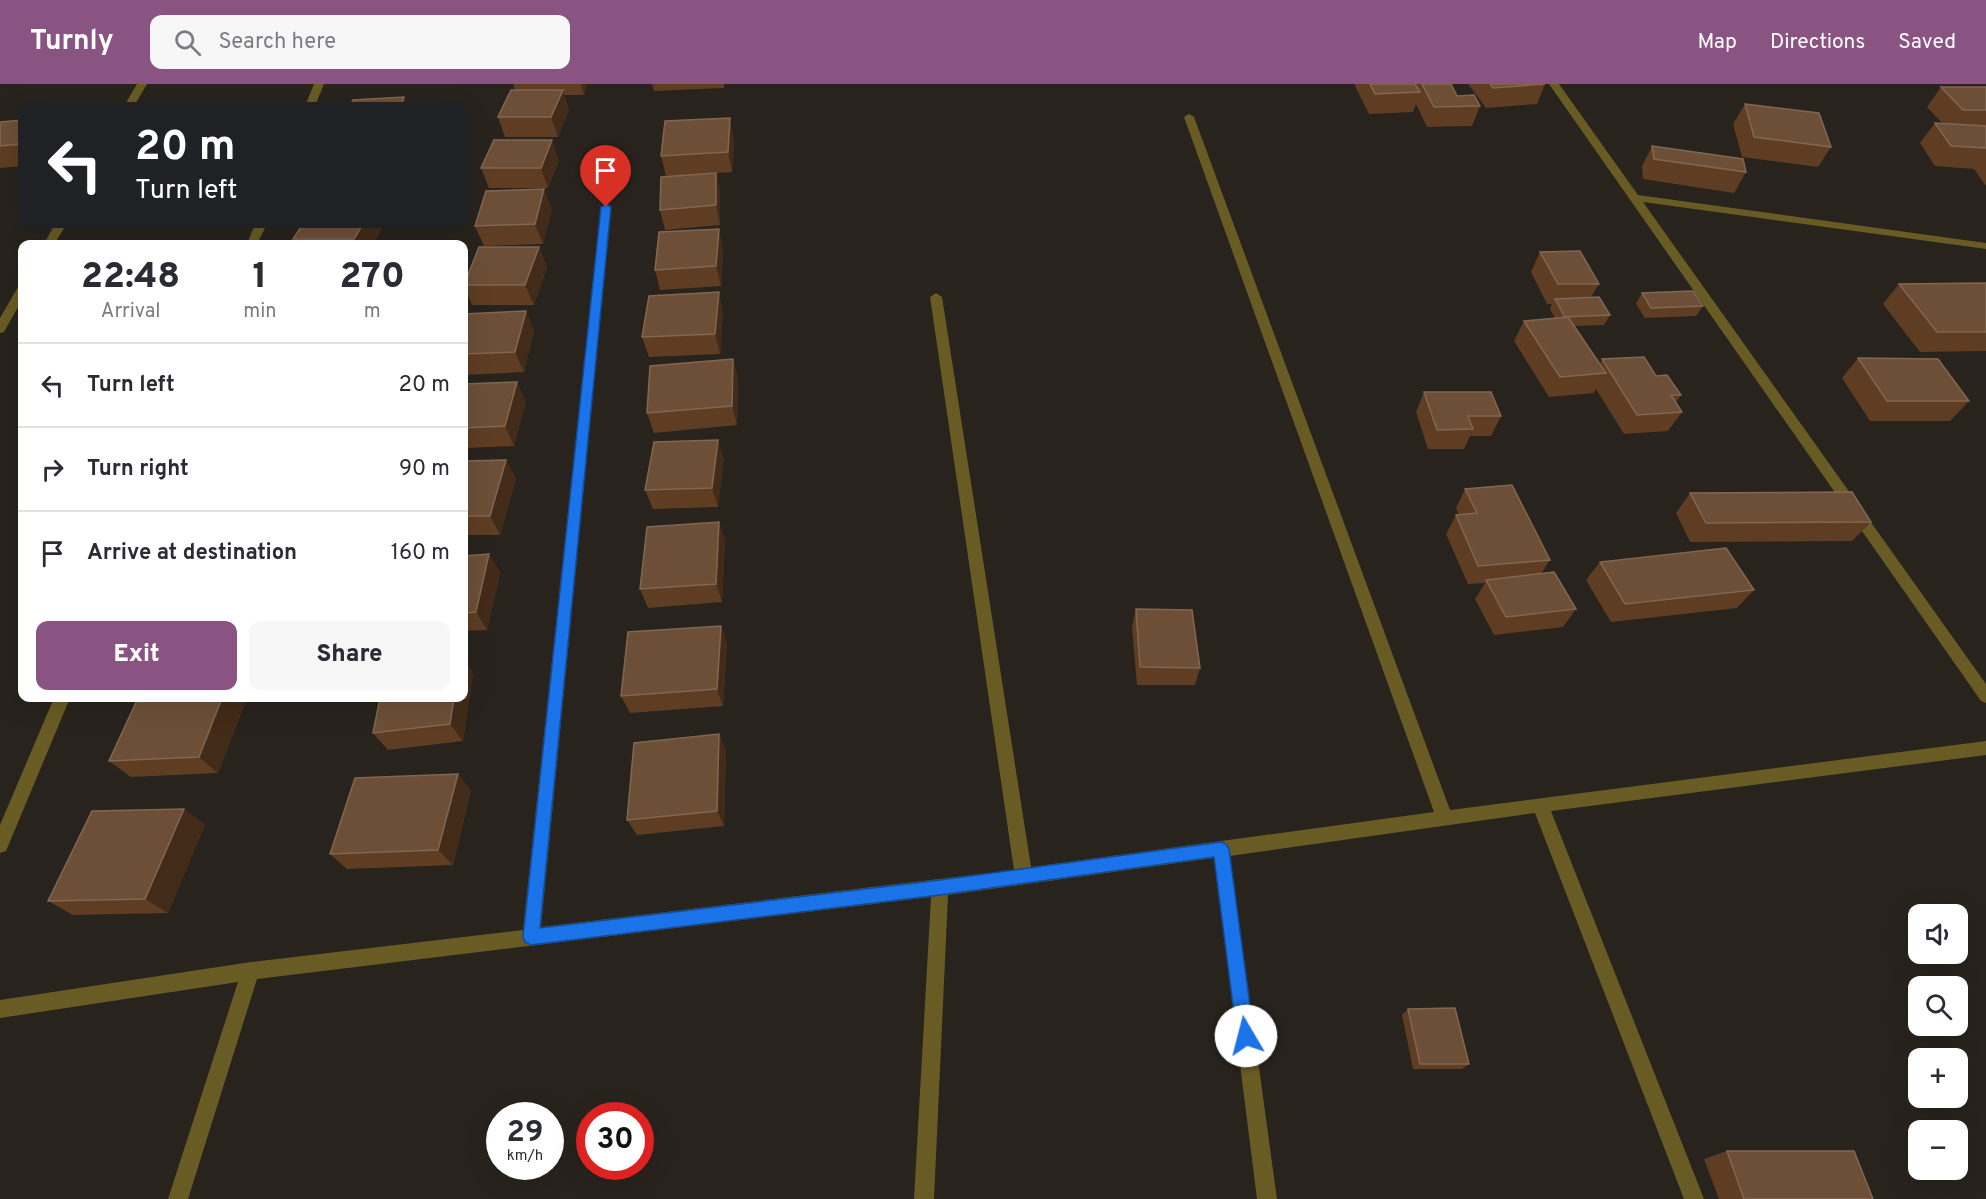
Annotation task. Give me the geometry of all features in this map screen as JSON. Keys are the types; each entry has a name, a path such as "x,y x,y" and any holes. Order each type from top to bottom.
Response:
{"street":[{"path":"131,102 142,84"},
{"path":"312,102 319,84"},
{"path":"1554,84 1986,696"},
{"path":"1189,117 1445,818"},
{"path":"1635,198 1986,246"},
{"path":"531,937 606,207"},
{"path":"0,329 18,297"},
{"path":"936,297 1024,876"},
{"path":"0,845 60,702"},
{"path":"0,1009 251,971 940,888 1540,805 1986,747"},
{"path":"1540,805 1694,1199"},
{"path":"1221,849 1268,1199"},
{"path":"924,1199 940,888"},
{"path":"178,1199 251,971"}],"building":[{"path":"1370,84 1415,84 1420,92 1375,94"},
{"path":"1422,84 1451,84 1457,96 1474,95 1480,106 1434,107"},
{"path":"1490,84 1545,84 1493,88"},
{"path":"1941,87 1986,87 1986,110 1963,110"},
{"path":"511,90 563,90 551,117 498,117"},
{"path":"404,97 402,102 352,102 353,100"},
{"path":"1745,104 1819,113 1831,147 1754,137"},
{"path":"730,118 728,152 661,156 665,121"},
{"path":"18,120 18,144 0,146 0,122"},
{"path":"1935,123 1986,126 1986,148 1951,146"},
{"path":"494,140 552,140 541,168 481,168"},
{"path":"1652,146 1743,159 1746,172 1654,159"},
{"path":"716,173 716,205 660,210 661,177"},
{"path":"544,189 535,224 475,226 486,191"},
{"path":"300,228 361,228 354,239 293,239"},
{"path":"719,229 716,266 655,270 659,232"},
{"path":"479,247 539,247 525,285 468,285 468,275"},
{"path":"1580,251 1599,284 1558,284 1540,252"},
{"path":"1986,283 1986,332 1937,332 1899,284"},
{"path":"1693,291 1703,306 1651,308 1642,293"},
{"path":"719,292 715,334 642,337 649,296"},
{"path":"1599,297 1610,315 1565,317 1555,299"},
{"path":"526,311 515,352 468,354 468,314"},
{"path":"1568,317 1606,373 1560,377 1524,321"},
{"path":"1644,357 1656,376 1667,375 1681,395 1671,395 1682,412 1637,415 1602,359"},
{"path":"1858,358 1938,359 1969,401 1887,401"},
{"path":"733,359 732,406 647,413 650,366"},
{"path":"517,382 505,426 468,428 468,384"},
{"path":"1424,392 1491,392 1501,416 1468,416 1473,429 1437,430"},
{"path":"718,440 712,488 645,490 654,442"},
{"path":"506,460 490,516 468,516 468,461"},
{"path":"1512,485 1550,560 1478,566 1456,515 1477,513 1465,489"},
{"path":"1852,492 1871,522 1706,523 1690,493"},
{"path":"719,522 716,584 640,589 647,527"},
{"path":"1726,548 1754,590 1625,604 1600,562"},
{"path":"489,554 476,612 468,613 468,556"},
{"path":"1554,572 1576,609 1506,617 1486,580"},
{"path":"1136,609 1192,610 1200,668 1140,667"},
{"path":"721,626 717,689 621,696 628,632"},
{"path":"136,702 220,702 199,757 109,761"},
{"path":"379,702 453,702 450,724 373,733"},
{"path":"719,734 717,811 627,820 634,743"},
{"path":"458,774 438,850 330,854 355,778"},
{"path":"184,809 145,899 48,901 92,811"},
{"path":"1455,1008 1469,1064 1420,1064 1408,1009"},
{"path":"1727,1151 1854,1151 1873,1199 1744,1199"}],"route":[{"path":"606,207 531,937 940,888 1221,849 1246,1036"}]}
